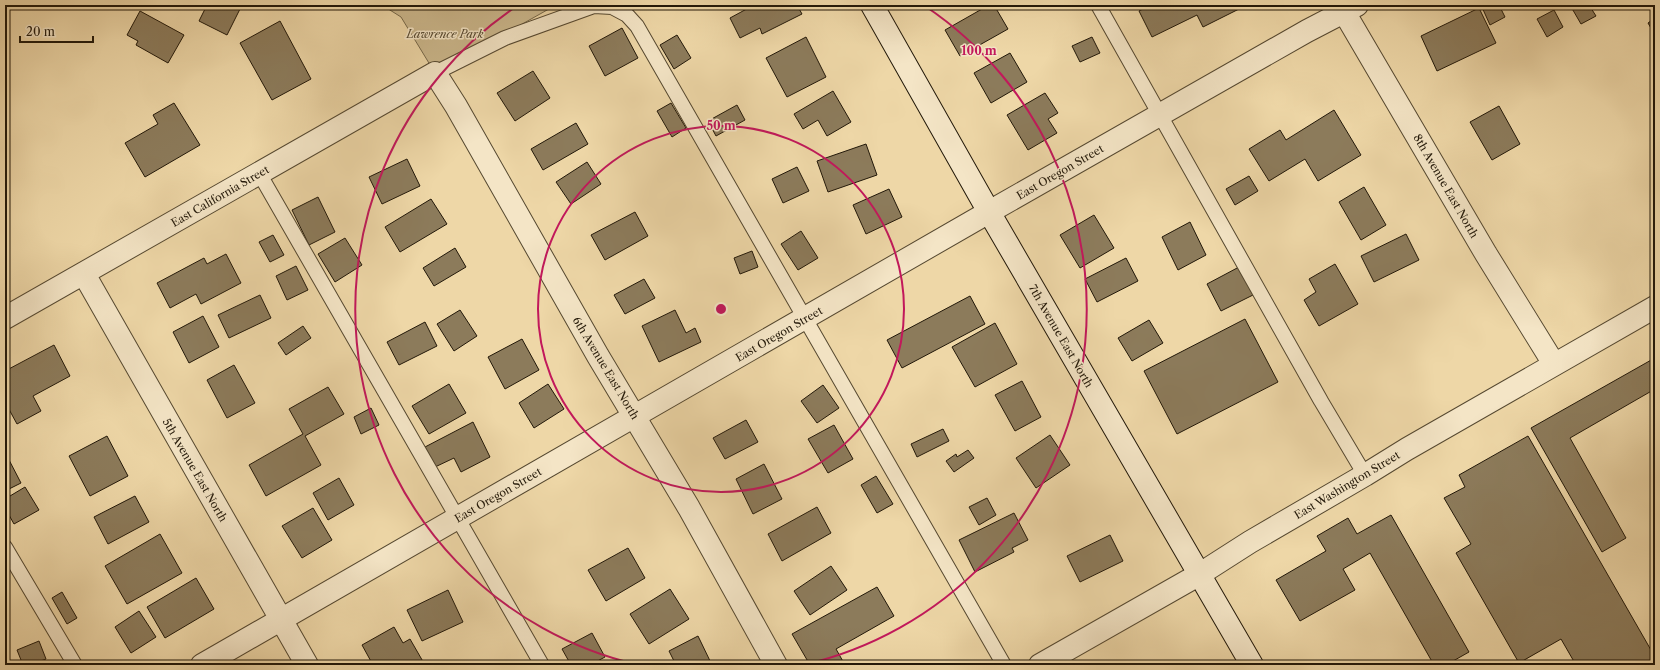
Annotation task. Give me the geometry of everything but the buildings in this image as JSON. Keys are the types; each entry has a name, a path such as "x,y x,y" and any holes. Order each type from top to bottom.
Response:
{"street":[{"name":"7th Avenue East North","path":"872,5 989,212 1252,665"},
{"name":"East Oregon Street","path":"202,665 1347,7"},
{"name":"8th Avenue East North","path":"1347,7 1486,254 1554,364"},
{"name":"East California Street","path":"5,318 435,73"},
{"name":"6th Avenue East North","path":"435,73 456,106 598,356 689,508 776,665"},
{"name":"5th Avenue East North","path":"84,274 307,665"},
{"name":"East Washington Street","path":"1040,665 1200,574 1250,542 1365,476 1407,449 1655,307"}],"lane":[{"path":"1098,5 1161,114 1321,401 1365,476"},
{"path":"435,73 505,38 594,6 612,7 627,15 637,26 1004,665"},
{"path":"260,173 542,665"},
{"path":"5,547 75,665"}],"green space":[{"name":"Lawrence Park","path":"382,5 556,5 435,73 401,17"}]}
